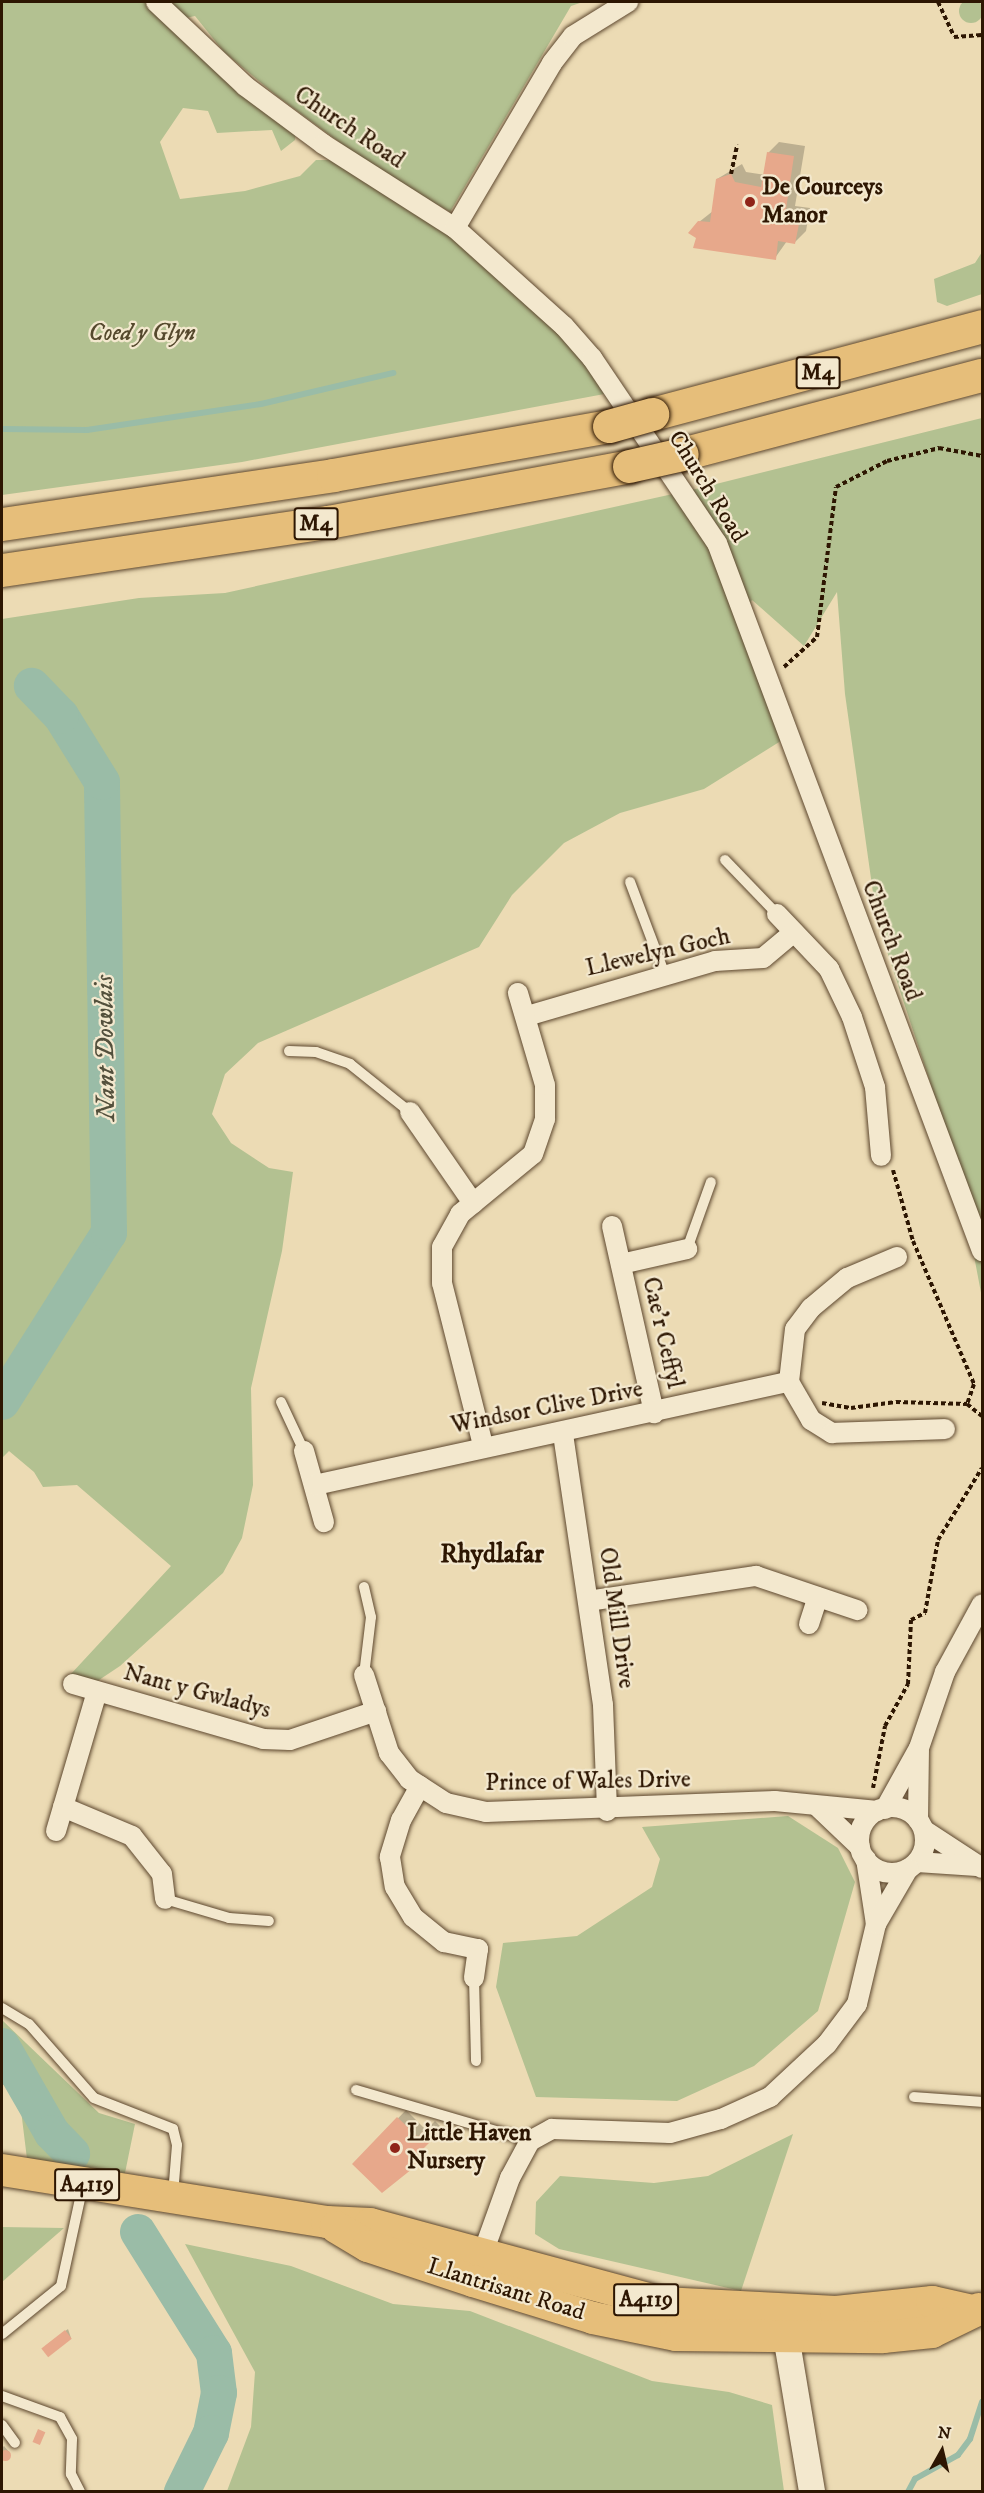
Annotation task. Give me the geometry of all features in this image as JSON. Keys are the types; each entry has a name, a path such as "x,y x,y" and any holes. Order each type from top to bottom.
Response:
{"highway":[{"name":"M4","path":"2,524 333,475 609,426 982,326"},
{"name":"M4","path":"2,570 328,522 628,466 682,454 982,375"}],"main road":[{"name":"Llantrisant Road","path":"2,2170 327,2222 370,2224 593,2318 676,2335 784,2326 932,2332 978,2310"}],"street":[{"name":"Church Road","path":"156,2 282,115 455,228 564,326 592,358 717,543 982,1251"},
{"path":"455,228 552,63 573,36 628,2"},
{"path":"777,914 829,969 852,1017 875,1087 881,1156"},
{"name":"Llewelyn Goch","path":"527,1016 578,998 666,978 715,961 763,958 794,932"},
{"path":"483,1445 442,1283 442,1247 473,1203 533,1154 545,1119 545,1085 527,1016 518,993"},
{"path":"410,1112 473,1203"},
{"name":"Cae'r Ceffyl","path":"612,1226 654,1413"},
{"name":"Cae'r Ceffyl","path":"621,1264 687,1249"},
{"path":"897,1257 848,1278 811,1308 795,1329 794,1390 811,1420 832,1433 945,1428"},
{"name":"Windsor Clive Drive","path":"315,1485 483,1445 563,1434 654,1413 794,1390"},
{"name":"Old Mill Drive","path":"563,1434 603,1705 607,1811"},
{"path":"304,1451 324,1522"},
{"path":"588,1601 725,1576 756,1576 856,1610"},
{"path":"808,1624 818,1597"},
{"path":"876,1924 863,1853 863,1825 919,1748 945,1672 982,1604"},
{"name":"Prince of Wales Drive","path":"364,1676 389,1753 420,1786 446,1803 486,1812 607,1811 775,1801 818,1807 874,1810"},
{"name":"Nant y Gwladys","path":"73,1684 263,1739 290,1740 376,1711"},
{"path":"56,1832 97,1692"},
{"path":"478,2268 510,2178 530,2141 552,2129 670,2133 721,2120 770,2097 827,2044 857,2004 876,1924 913,1865 921,1825 919,1748"},
{"path":"420,1786 401,1820 390,1857 395,1887 413,1917 444,1942 478,1949 474,1978"},
{"path":"63,1807 132,1836 162,1874 165,1899"},
{"path":"818,1807 884,1872 913,1865 981,1867"},
{"path":"874,1810 901,1808 921,1825 981,1867"},
{"path":"784,2326 812,2492"}],"lane":[{"path":"725,860 777,914"},
{"path":"630,882 666,978"},
{"path":"289,1051 316,1052 350,1064 410,1112"},
{"path":"687,1249 711,1182"},
{"path":"281,1402 304,1451"},
{"path":"364,1587 371,1617 364,1676"},
{"path":"165,1899 229,1918 268,1921"},
{"path":"474,1978 476,2061"},
{"path":"2,2008 28,2024 94,2098 173,2129 177,2145 172,2198"},
{"path":"356,2090 530,2141"},
{"path":"914,2097 982,2102"},
{"path":"2,2334 61,2286 83,2184"},
{"path":"2,2396 60,2417 72,2439 71,2474 80,2492"},
{"path":"2,2425 15,2443"}],"path":[{"path":"938,2 954,37 982,35"},
{"path":"731,174 737,145"},
{"path":"768,682 818,637 836,487 887,461 939,448 982,456"},
{"path":"881,1156 895,1172 913,1240 974,1384 967,1404"},
{"path":"794,1390 851,1408 896,1402 967,1404 982,1416"},
{"path":"874,1810 873,1788 885,1726 908,1684 911,1620 925,1613 938,1540 982,1468"}],"green space":[{"path":"971,-1 979,3 983,11 979,19 971,23 963,19 959,11 963,3"},
{"name":"Coed y Glyn","path":"2,2 583,2 571,6 450,212 377,170 277,96 224,52 195,16 181,19 296,125 295,140 281,151 272,130 217,133 208,111 183,108 160,142 180,199 245,191 300,176 316,160 331,160 493,259 615,392 242,462 2,495"},
{"path":"982,252 982,294 947,306 937,302 934,279 975,263"},
{"path":"982,418 982,1298 956,1161 877,921 845,694 837,592 804,646 752,600 737,622 784,739 704,789 620,813 564,843 512,895 479,947 258,1043 225,1074 212,1114 231,1143 269,1168 293,1172 282,1251 251,1388 253,1485 242,1538 223,1573 120,1666 84,1690 70,1675 171,1566 77,1485 43,1487 34,1472 9,1451 2,1458 2,619 139,598 225,593 700,488"},
{"path":"788,1816 838,1848 855,1882 818,2011 754,2066 677,2101 536,2097 496,1987 503,1943 577,1936 652,1887 660,1859 642,1827"},
{"path":"2,2020 99,2113 135,2124 125,2173 27,2159 19,2094 2,2084"},
{"path":"793,2134 741,2291 559,2249 535,2234 536,2202 560,2176 654,2183 708,2176"},
{"path":"2,2227 64,2228 2,2282"},
{"path":"185,2244 291,2266 393,2304 470,2311 652,2381 729,2392 772,2405 784,2491 227,2491 251,2427 255,2372"}],"building":[{"name":"De Courceys Manor","path":"767,152 794,156 785,216 800,219 795,244 778,241 776,260 693,248 696,238 688,233 698,221 710,222 716,179 731,174 735,182 761,187"},
{"name":"Little Haven Nursery","path":"397,2117 418,2137 426,2128 435,2137 412,2160 417,2165 382,2193 352,2164"},
{"path":"65,2330 72,2339 48,2357 41,2348"},
{"path":"38,2429 45,2432 40,2445 33,2442"},
{"path":"5,2449 11,2455 5,2461 -1,2455"}],"waterway":[{"path":"2,429 87,430 261,404 393,373"},
{"name":"Nant Dowlais","path":"2,1402 109,1233 102,782 61,716 32,686"},
{"name":"Nant Dowlais","path":"2,2046 52,2133 72,2154"},
{"name":"Nant Dowlais","path":"138,2232 214,2353 219,2393 211,2433 182,2492"},
{"path":"908,2492 915,2479 958,2455 970,2439 982,2402"}],"place":[{"name":"De Courceys Manor","path":"750,202"},
{"name":"Little Haven Nursery","path":"395,2148"}],"district":[{"name":"Rhydlafar","path":"492,1555"}]}
